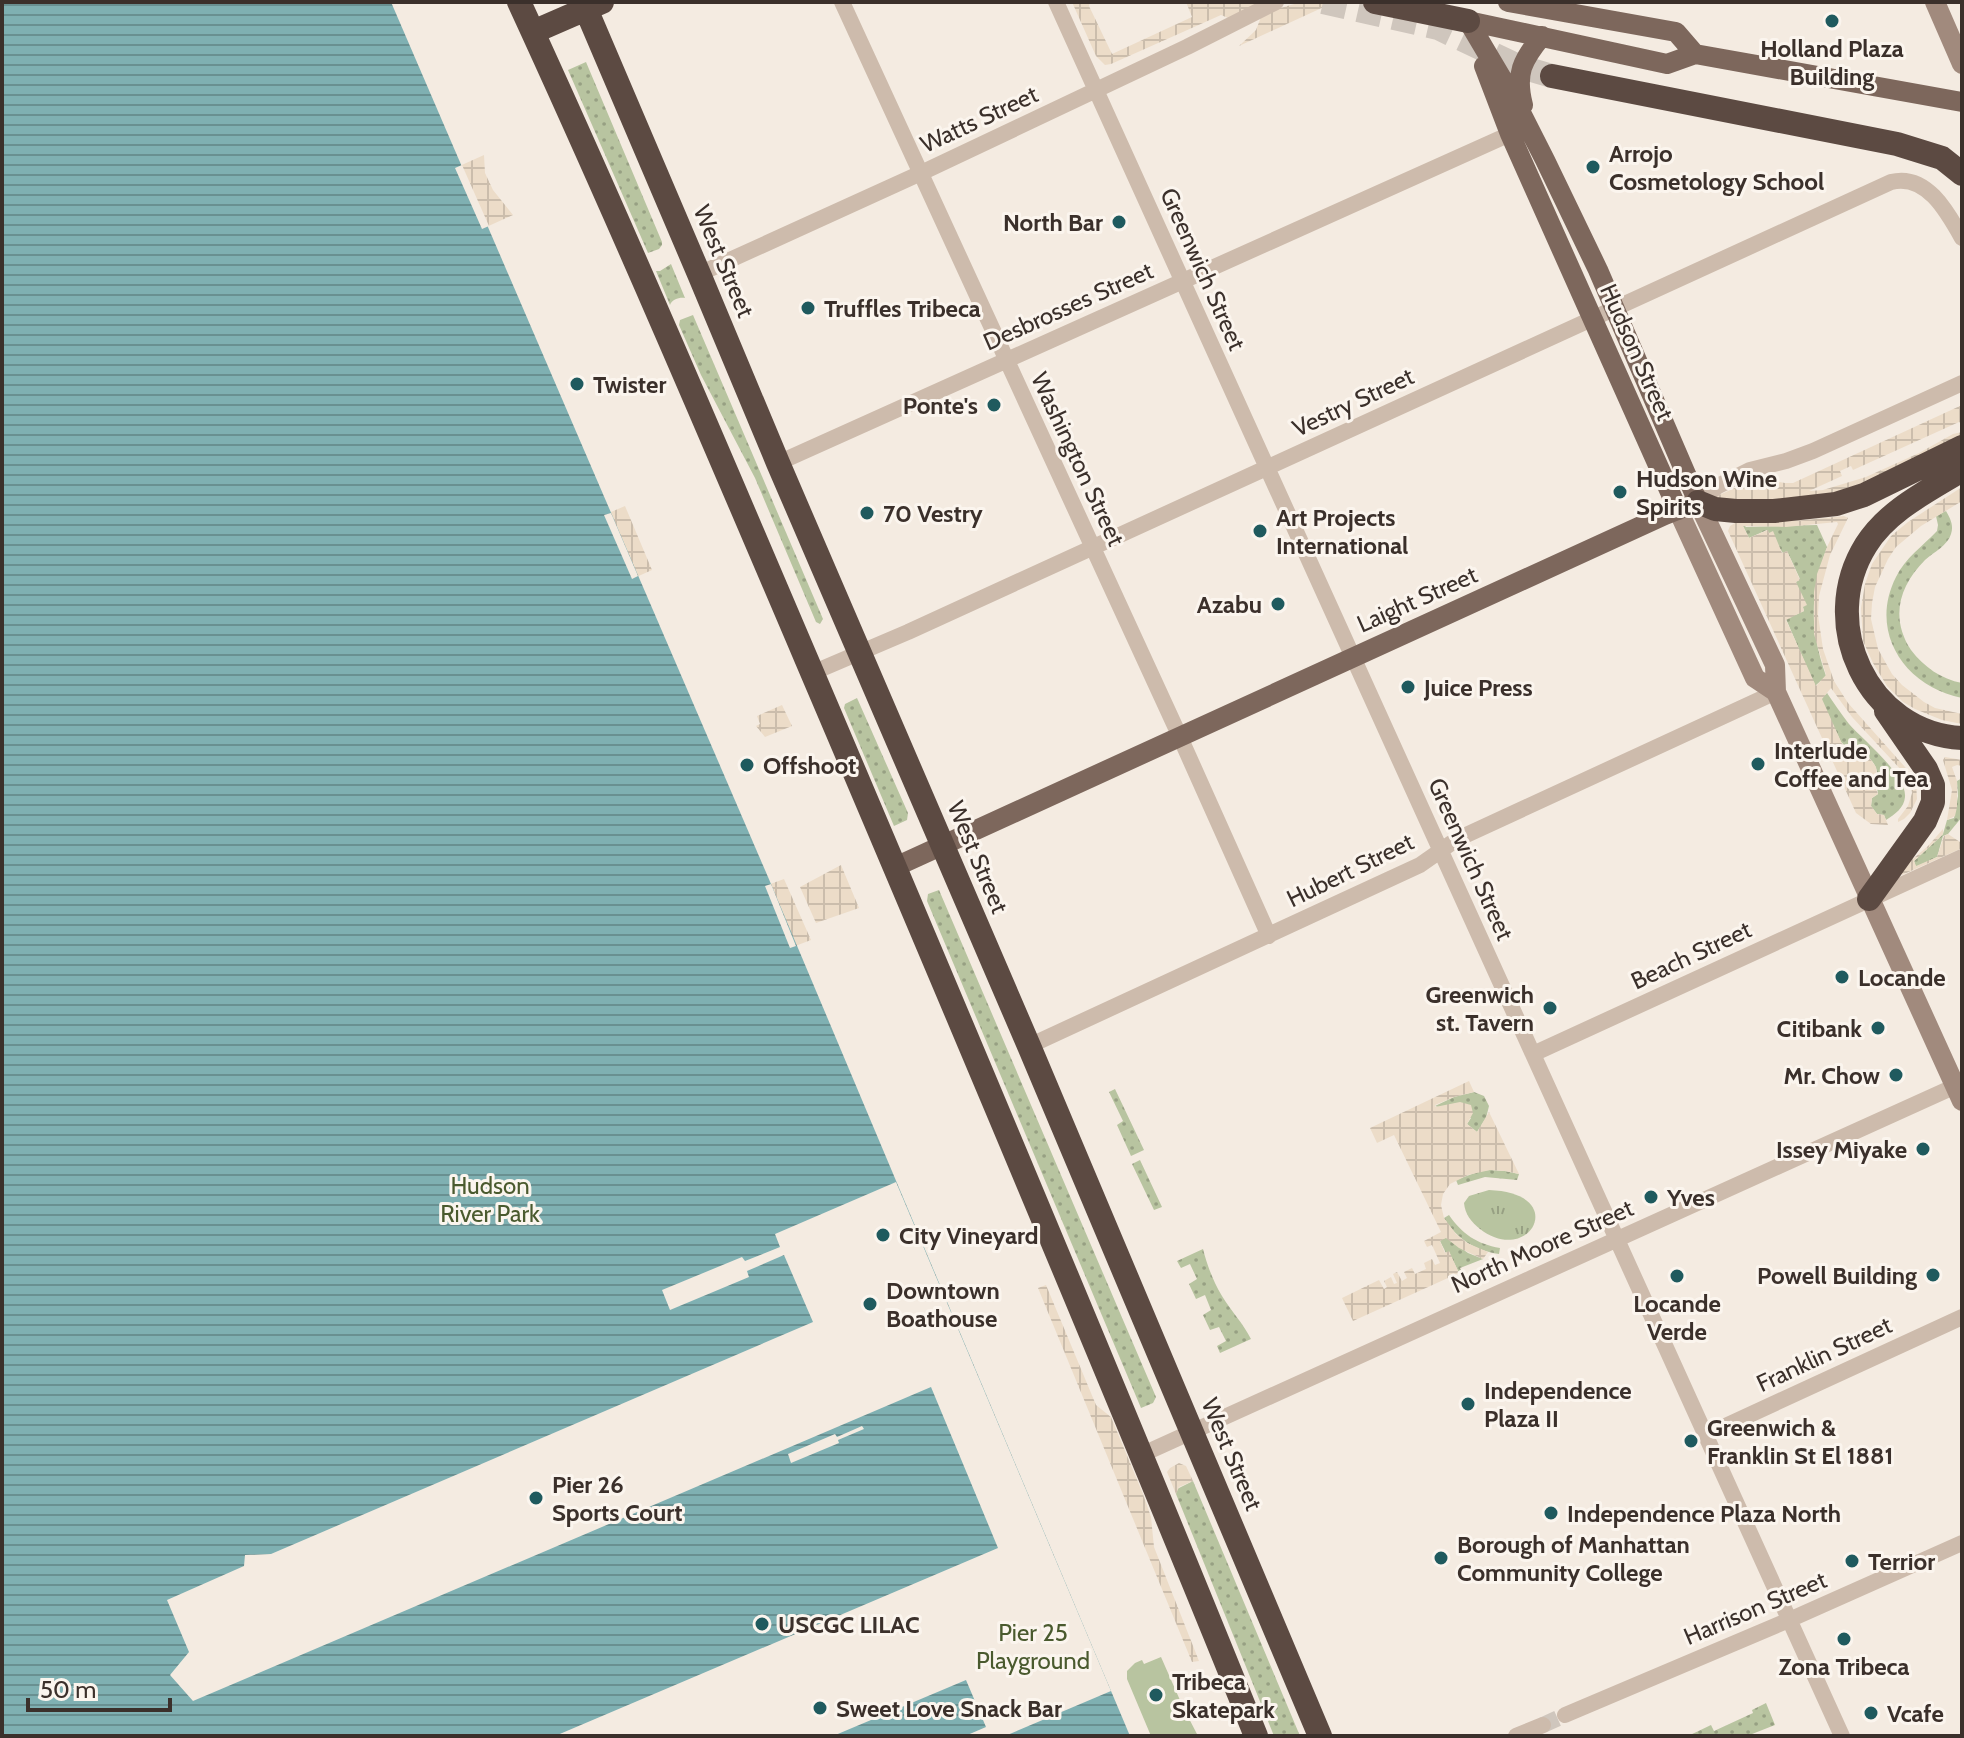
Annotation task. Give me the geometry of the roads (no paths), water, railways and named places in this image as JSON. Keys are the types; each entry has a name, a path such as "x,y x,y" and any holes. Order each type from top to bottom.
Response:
{"highway":[{"path":"519,2 661,321 895,867 1143,1454 1256,1736"},
{"path":"1375,2 1464,12"},
{"path":"533,32 590,4"},
{"name":"West Street","path":"590,4 778,463 1029,1046 1320,1736"},
{"path":"1552,76 1897,144 1942,158 1962,174"},
{"path":"1688,506 1755,511 1836,504 1877,489 1962,447"},
{"path":"1869,899 1925,821 1931,811 1934,793 1926,769 1868,683 1853,653 1846,620 1847,596 1858,559 1873,535 1907,504 1962,470"},
{"path":"1868,683 1902,717 1922,728 1959,739"}],"main road":[{"path":"1508,2 1547,5 1676,32 1695,54"},
{"path":"1935,2 1962,64"},
{"path":"1464,12 1542,36 1667,64 1695,54 1962,102"},
{"name":"Hudson Street","path":"1464,12 1519,130 1614,308 1688,506"},
{"path":"1519,130 1521,70 1526,56 1542,36"},
{"name":"Hudson Street","path":"1519,130 1593,318 1688,506 1775,665 1776,692 1869,899 1960,1090"},
{"name":"Laight Street","path":"895,867 1688,506"}],"street":[{"name":"Washington Street","path":"842,2 1269,936"},
{"name":"Greenwich Street","path":"1056,2 1842,1736"},
{"name":"Watts Street","path":"699,274 921,173 1276,2"},
{"name":"Desbrosses Street","path":"778,463 1519,130"},
{"name":"Vestry Street","path":"812,673 1891,182 1900,179 1921,185 1948,214 1962,238"},
{"name":"Laight Street","path":"1688,506 1750,470 1813,451 1962,383"},
{"name":"Hubert Street","path":"1029,1046 1420,865 1464,836 1776,692"},
{"name":"Beach Street","path":"1533,1054 1962,857"},
{"name":"North Moore Street","path":"1143,1454 1617,1239 1960,1090"},
{"name":"Franklin Street","path":"1706,1435 1962,1317"},
{"name":"Harrison Street","path":"1565,1715 1962,1543"},
{"path":"1516,1736 1543,1725"}],"water":[{"name":"Hudson River Park","path":"2,2 391,2 771,884 1130,1736 2,1736"}],"tunnel":[{"path":"1323,2 1438,28 1518,66 1552,76"},
{"path":"1543,1725 1565,1715"}],"place":[{"name":"Holland Plaza Building","path":"1832,21"},
{"name":"Arrojo Cosmetology School","path":"1593,167"},
{"name":"North Bar","path":"1119,222"},
{"name":"Truffles Tribeca","path":"808,308"},
{"name":"Twister","path":"577,384"},
{"name":"Ponte's","path":"994,405"},
{"name":"Hudson Wine Spirits","path":"1620,492"},
{"name":"70 Vestry","path":"867,513"},
{"name":"Art Projects International","path":"1260,531"},
{"name":"Azabu","path":"1278,604"},
{"name":"Juice Press","path":"1408,687"},
{"name":"Interlude Coffee and Tea","path":"1758,764"},
{"name":"Offshoot","path":"747,765"},
{"name":"Locande","path":"1842,977"},
{"name":"Greenwich st. Tavern","path":"1550,1008"},
{"name":"Citibank","path":"1878,1028"},
{"name":"Mr. Chow","path":"1896,1075"},
{"name":"Issey Miyake","path":"1923,1149"},
{"name":"Yves","path":"1651,1197"},
{"name":"City Vineyard","path":"883,1235"},
{"name":"Powell Building","path":"1933,1275"},
{"name":"Locande Verde","path":"1677,1276"},
{"name":"Downtown Boathouse","path":"870,1304"},
{"name":"Independence Plaza II","path":"1468,1404"},
{"name":"Greenwich & Franklin St El 1881","path":"1691,1441"},
{"name":"Pier 26 Sports Court","path":"536,1498"},
{"name":"Independence Plaza North","path":"1551,1513"},
{"name":"Borough of Manhattan Community College","path":"1441,1558"},
{"name":"Terrior","path":"1852,1561"},
{"name":"USCGC LILAC","path":"762,1624"},
{"name":"Zona Tribeca","path":"1844,1639"},
{"name":"Tribeca Skatepark","path":"1156,1695"},
{"name":"Sweet Love Snack Bar","path":"820,1708"},
{"name":"Vcafe","path":"1871,1713"}],"park label":[{"name":"Pier 25 Playground","path":"1033,1646"}]}
